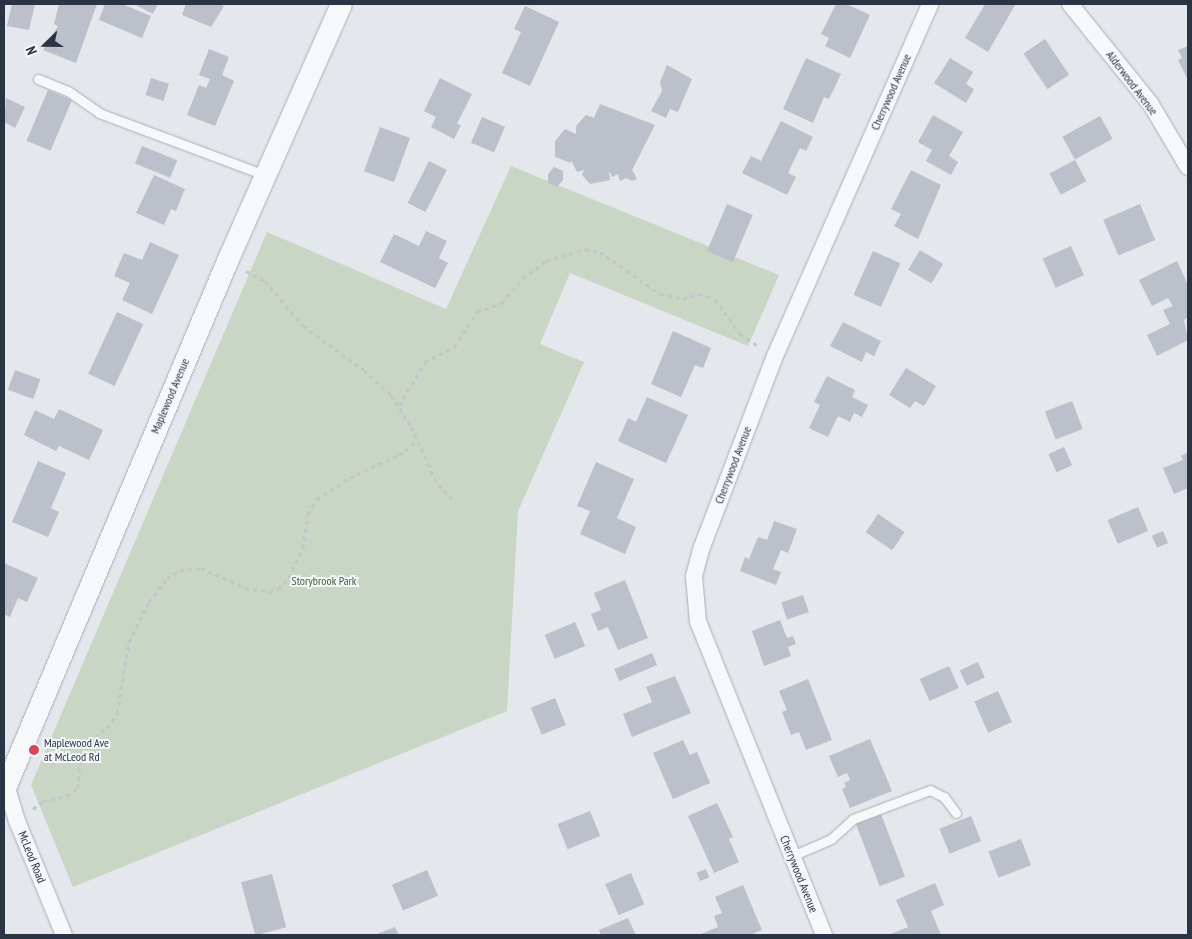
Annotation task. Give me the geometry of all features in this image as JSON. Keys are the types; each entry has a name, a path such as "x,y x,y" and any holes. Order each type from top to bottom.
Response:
{"street":[{"name":"Maplewood Avenue","path":"5,784 227,261 341,4"},
{"name":"Cherrywood Avenue","path":"824,935 698,622 694,576 702,547 775,356 930,4"},
{"name":"Alderwood Avenue","path":"1070,4 1150,103 1188,167"},
{"name":"McLeod Road","path":"5,784 17,821 64,935"}],"lane":[{"path":"38,79 68,91 99,113 266,175"},
{"path":"792,856 831,840 853,819 930,790 944,797 956,813"}],"path":[{"path":"398,405 426,362 454,347 475,314 502,303 523,278 546,261 585,249 600,252 660,294 683,299 699,294 715,299 740,334 775,356"},
{"path":"227,261 264,281 304,326 372,377 398,405 418,440 438,485 453,498"},
{"path":"17,821 43,801 67,796 78,788 82,746 107,728 117,713 129,642 149,602 167,579 180,570 201,568 245,588 269,592 278,589 288,578 303,548 308,514 317,499 350,478 399,455 418,440"}],"green space":[{"name":"Storybrook Park","path":"511,166 779,275 748,346 570,273 540,344 584,362 518,511 507,711 73,887 31,785 267,232 446,309"}],"building":[{"path":"12,4 35,4 29,30 7,26"},
{"path":"59,4 97,4 76,63 43,50 58,26 54,24"},
{"path":"105,4 122,4 151,16 142,38 99,20"},
{"path":"134,4 158,4 153,14"},
{"path":"186,4 217,4 224,6 211,27 182,15"},
{"path":"836,4 846,4 870,15 850,58 825,46 829,38 821,34"},
{"path":"985,4 1015,5 988,52 965,38"},
{"path":"525,6 559,22 530,86 502,73 521,32 514,29"},
{"path":"1045,39 1069,75 1047,89 1023,54"},
{"path":"1188,46 1188,80 1178,60 1182,58 1178,50"},
{"path":"209,49 229,57 222,75 234,81 215,126 187,115 199,85 206,88 210,79 199,75"},
{"path":"806,58 841,74 829,99 824,97 813,123 783,109"},
{"path":"950,58 973,72 966,84 974,89 966,103 934,83"},
{"path":"667,65 692,79 678,112 670,109 666,118 651,111 662,91 660,82"},
{"path":"151,78 169,84 164,101 145,95"},
{"path":"440,78 472,94 457,124 461,125 454,139 431,127 436,117 424,111"},
{"path":"48,90 72,100 50,151 27,141"},
{"path":"6,98 25,107 15,128 4,122"},
{"path":"600,104 655,125 632,170 637,179 632,181 626,178 620,181 618,174 612,177 609,171 610,180 590,184 582,175 584,170 577,172 571,160 571,163 555,157 555,141 565,129 576,134 576,126 586,115 594,118"},
{"path":"933,115 963,132 949,156 958,162 951,175 926,161 932,150 918,142"},
{"path":"1100,116 1113,139 1075,160 1062,137"},
{"path":"482,117 505,127 494,153 471,143"},
{"path":"781,121 813,137 806,151 800,148 788,173 796,177 787,195 742,173 751,156 761,161"},
{"path":"380,127 410,138 394,182 364,171"},
{"path":"142,146 177,160 170,178 135,164"},
{"path":"1075,160 1086,181 1061,195 1049,174"},
{"path":"429,161 447,170 425,212 408,203"},
{"path":"554,167 563,171 563,180 557,187 548,183 548,174"},
{"path":"911,170 941,185 918,239 894,226 901,214 891,209"},
{"path":"154,175 185,189 176,211 171,209 164,225 136,213"},
{"path":"727,204 753,215 733,262 707,251"},
{"path":"1140,204 1155,240 1118,256 1103,220"},
{"path":"426,231 447,241 439,258 448,263 435,288 380,262 394,234 419,246"},
{"path":"150,242 179,255 152,314 122,300 130,283 114,276 124,253 142,260"},
{"path":"1071,246 1084,275 1056,288 1043,259"},
{"path":"920,250 943,264 931,284 908,270"},
{"path":"873,251 900,263 881,307 853,295"},
{"path":"1177,261 1188,285 1188,317 1184,320 1188,340 1157,356 1147,335 1170,324 1163,310 1173,306 1168,298 1152,306 1139,280"},
{"path":"117,312 143,324 115,386 88,374"},
{"path":"843,322 881,341 874,356 866,352 862,362 830,346"},
{"path":"673,331 711,348 703,368 695,365 681,397 651,384"},
{"path":"906,368 936,386 924,406 915,401 910,408 889,395"},
{"path":"15,370 40,379 33,399 8,390"},
{"path":"827,376 855,390 852,397 868,405 862,417 854,413 850,422 838,416 828,437 809,428 820,405 814,402"},
{"path":"647,397 688,415 666,463 618,441 628,418 636,422"},
{"path":"1072,401 1083,429 1056,439 1045,411"},
{"path":"59,409 103,430 89,460 59,446 56,451 24,435 35,410 54,419"},
{"path":"1064,447 1072,465 1057,472 1048,454"},
{"path":"1188,452 1188,488 1174,494 1163,468 1183,460 1181,456"},
{"path":"38,461 66,473 51,508 59,512 48,537 12,522"},
{"path":"596,462 634,479 617,518 636,527 625,554 580,534 590,511 577,506"},
{"path":"1138,507 1148,531 1118,544 1108,520"},
{"path":"878,514 905,532 892,550 866,532"},
{"path":"774,521 797,529 788,553 781,550 773,569 781,572 776,585 740,571 745,557 749,559 758,537 767,540"},
{"path":"1163,531 1168,543 1157,548 1152,536"},
{"path":"4,563 38,578 27,602 18,598 10,617 4,614"},
{"path":"625,580 648,638 618,650 608,627 598,631 591,614 601,610 594,593"},
{"path":"803,595 809,612 787,620 781,602"},
{"path":"780,620 787,638 793,636 796,644 788,647 791,656 764,666 752,631"},
{"path":"575,622 585,646 555,659 545,635"},
{"path":"652,653 657,665 619,681 614,669"},
{"path":"978,662 985,678 967,686 960,670"},
{"path":"949,666 959,688 930,701 920,679"},
{"path":"675,676 691,713 632,737 623,714 652,702 646,687"},
{"path":"808,679 832,740 806,750 799,732 791,735 782,712 787,710 779,691"},
{"path":"998,691 1012,722 988,733 974,702"},
{"path":"555,698 566,725 542,735 531,708"},
{"path":"870,739 892,791 850,808 842,789 846,787 844,783 850,780 847,773 838,777 829,756"},
{"path":"683,740 690,755 697,752 710,783 673,799 653,753"},
{"path":"717,803 733,837 729,839 739,862 714,873 688,816"},
{"path":"590,811 600,836 568,849 558,824"},
{"path":"881,814 905,877 880,886 856,824"},
{"path":"971,816 981,841 950,854 939,829"},
{"path":"1021,839 1031,865 998,878 988,852"},
{"path":"706,869 709,877 700,881 697,873"},
{"path":"427,870 438,896 403,911 392,885"},
{"path":"631,873 644,904 619,915 605,884"},
{"path":"272,874 286,927 255,935 241,882"},
{"path":"935,883 944,905 931,911 941,935 888,935 908,927 896,900"},
{"path":"743,885 762,930 750,935 698,935 718,927 714,916 722,913 715,897"},
{"path":"628,918 636,935 601,935 599,930"},
{"path":"395,927 399,935 374,935"}],"place":[{"name":"Maplewood Ave at McLeod Rd","path":"34,750"}]}
